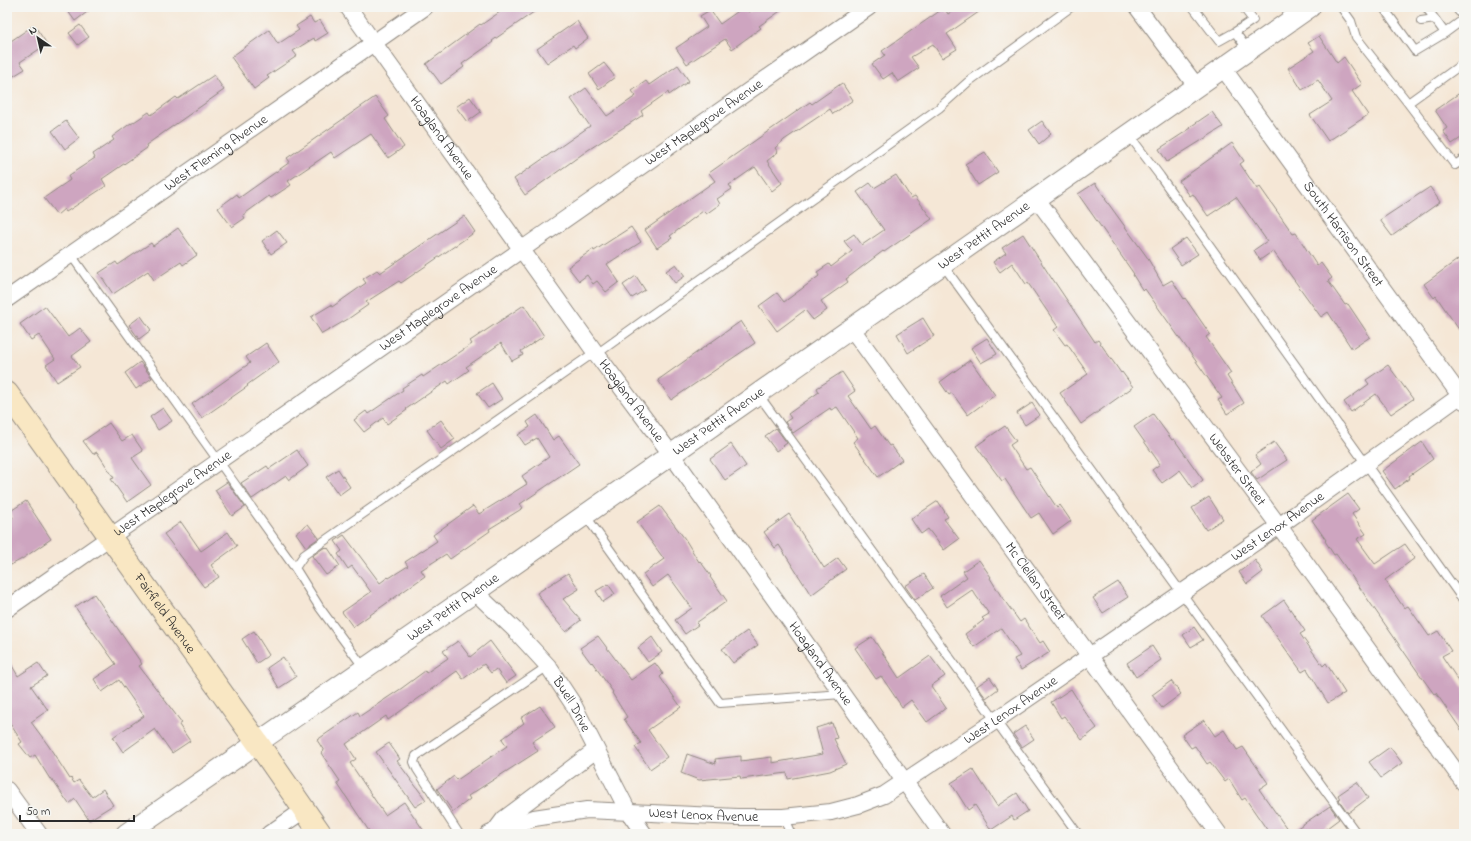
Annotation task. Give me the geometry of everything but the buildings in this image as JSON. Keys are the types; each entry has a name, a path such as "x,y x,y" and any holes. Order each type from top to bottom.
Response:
{"main road":[{"name":"Fairfield Avenue","path":"7,394 110,536 321,834"}],"street":[{"name":"Hoagland Avenue","path":"348,7 595,352 671,454 942,834"},
{"name":"West Fleming Avenue","path":"7,300 426,7"},
{"name":"West Maplegrove Avenue","path":"7,609 869,7"},
{"path":"1137,7 1197,87"},
{"name":"West Pettit Avenue","path":"126,834 852,329 1036,198 1310,7"},
{"name":"South Harrison Street","path":"1223,68 1463,396"},
{"name":"Webster Street","path":"1036,198 1279,526 1464,783"},
{"name":"Mc Clellan Street","path":"852,329 1219,834"},
{"name":"West Lenox Avenue","path":"493,833 534,818 587,810 737,817 784,817 831,812 858,805 884,795 1279,526 1366,463 1463,396"},
{"name":"Buell Drive","path":"475,592 514,629 548,666 573,704 628,811 644,834"},
{"path":"493,833 504,819 596,750"},
{"path":"7,790 39,834"},
{"path":"269,834 304,810"}],"lane":[{"path":"295,568 304,555 595,352 598,353 939,108 968,82 1071,7"},
{"path":"1193,7 1219,42 1253,20 1243,7"},
{"path":"1341,7 1351,21 1356,37 1455,165 1464,159"},
{"path":"1383,7 1397,22 1415,52 1464,19"},
{"path":"1426,7 1445,33"},
{"path":"1420,21 1435,20"},
{"path":"1235,32 1248,50"},
{"path":"1408,103 1462,64"},
{"path":"1128,134 1160,176 1464,601"},
{"path":"71,255 295,568 320,608 364,668"},
{"path":"943,264 1357,834"},
{"path":"758,394 994,721 1034,772 1078,834"},
{"path":"585,515 720,703 842,694"},
{"path":"459,834 417,769 414,762 416,756 548,666"},
{"path":"784,817 791,834"}]}
